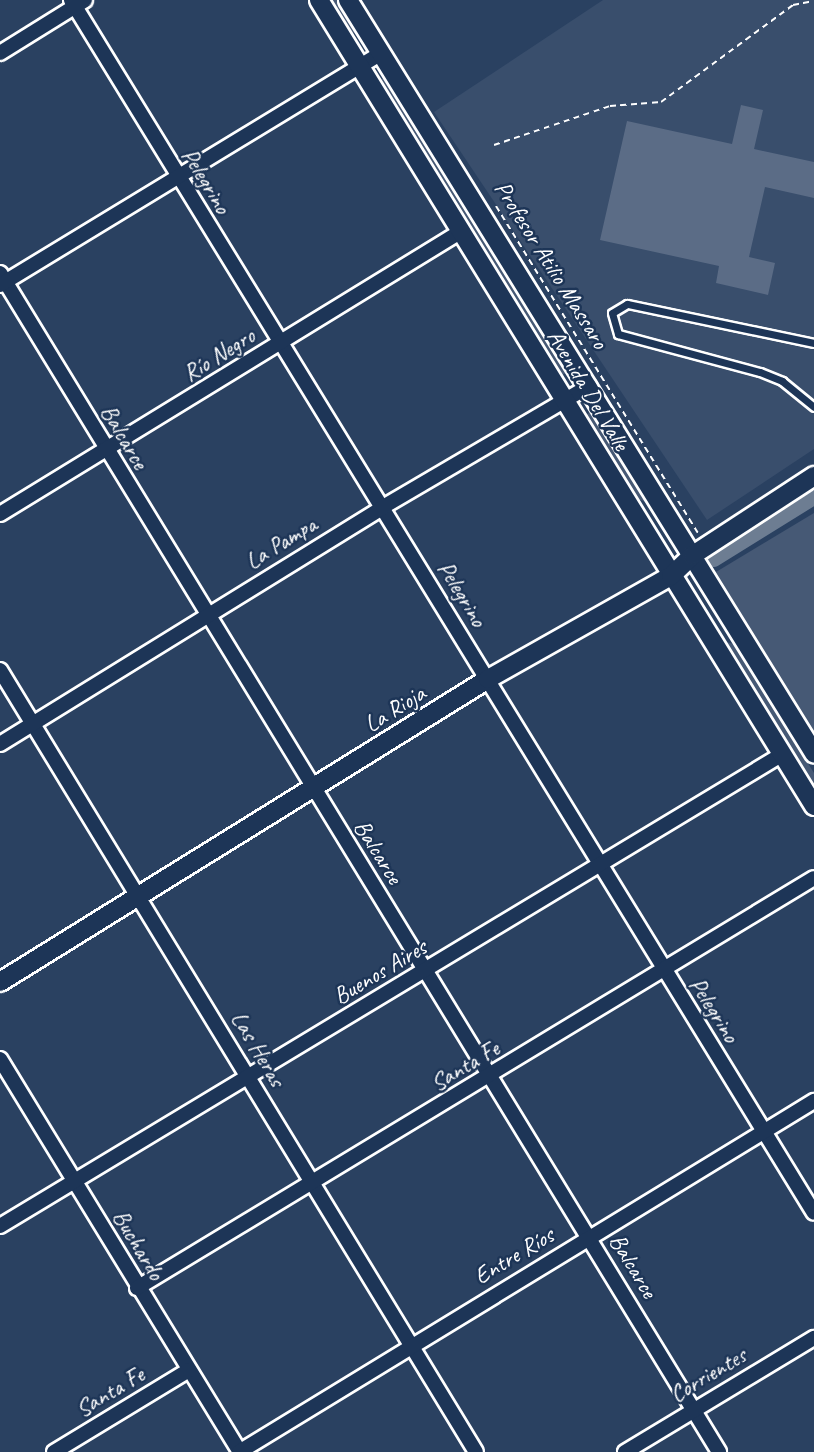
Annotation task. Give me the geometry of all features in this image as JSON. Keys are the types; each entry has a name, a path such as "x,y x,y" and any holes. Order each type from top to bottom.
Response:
{"main road":[{"name":"Avenida Del Valle","path":"319,0 814,806"},
{"name":"Avenida Del Valle","path":"348,0 589,386 700,551 814,753"},
{"name":"La Rioja","path":"0,982 488,679 671,576 700,551 814,477"}],"street":[{"path":"0,53 77,2"},
{"name":"Pelegrino","path":"77,2 176,176 383,507 599,866 814,1213"},
{"path":"2,280 381,53"},
{"name":"Río Negro","path":"0,514 460,232"},
{"name":"Balcarce","path":"2,280 719,1452"},
{"name":"La Pampa","path":"0,744 383,507 589,386"},
{"name":"Las Heras","path":"0,670 140,896 476,1452"},
{"name":"Buenos Aires","path":"0,1226 425,972 781,755"},
{"name":"Santa Fe","path":"137,1288 490,1077 814,878"},
{"name":"Buchardo","path":"0,1059 137,1288 239,1452"},
{"name":"Entre Ríos","path":"239,1452 410,1345 814,1101"},
{"name":"Corrientes","path":"625,1452 814,1338"},
{"name":"Santa Fe","path":"54,1452 189,1370"}],"lane":[{"path":"814,343 627,304 612,313 618,334 760,372 782,381 814,407"}],"path":[{"path":"494,145 610,106 661,102 793,5 814,1"},
{"name":"Profesor Atilio Massaro","path":"493,202 700,551"}],"shaded area":[{"path":"330,0 339,0 358,30 351,34"},
{"path":"603,0 814,0 814,449 707,520 434,112"},
{"path":"386,77 567,372 561,376 380,80"},
{"path":"592,411 670,541 644,501 636,499 586,415"},
{"path":"814,513 814,735 716,572"},
{"path":"700,601 726,642 734,644 814,773 814,788"}],"building":[{"path":"741,105 763,110 754,149 814,162 814,198 765,187 749,257 775,263 768,295 716,283 719,266 600,240 627,121 732,144"}],"waterway":[{"path":"714,560 814,498"}]}
